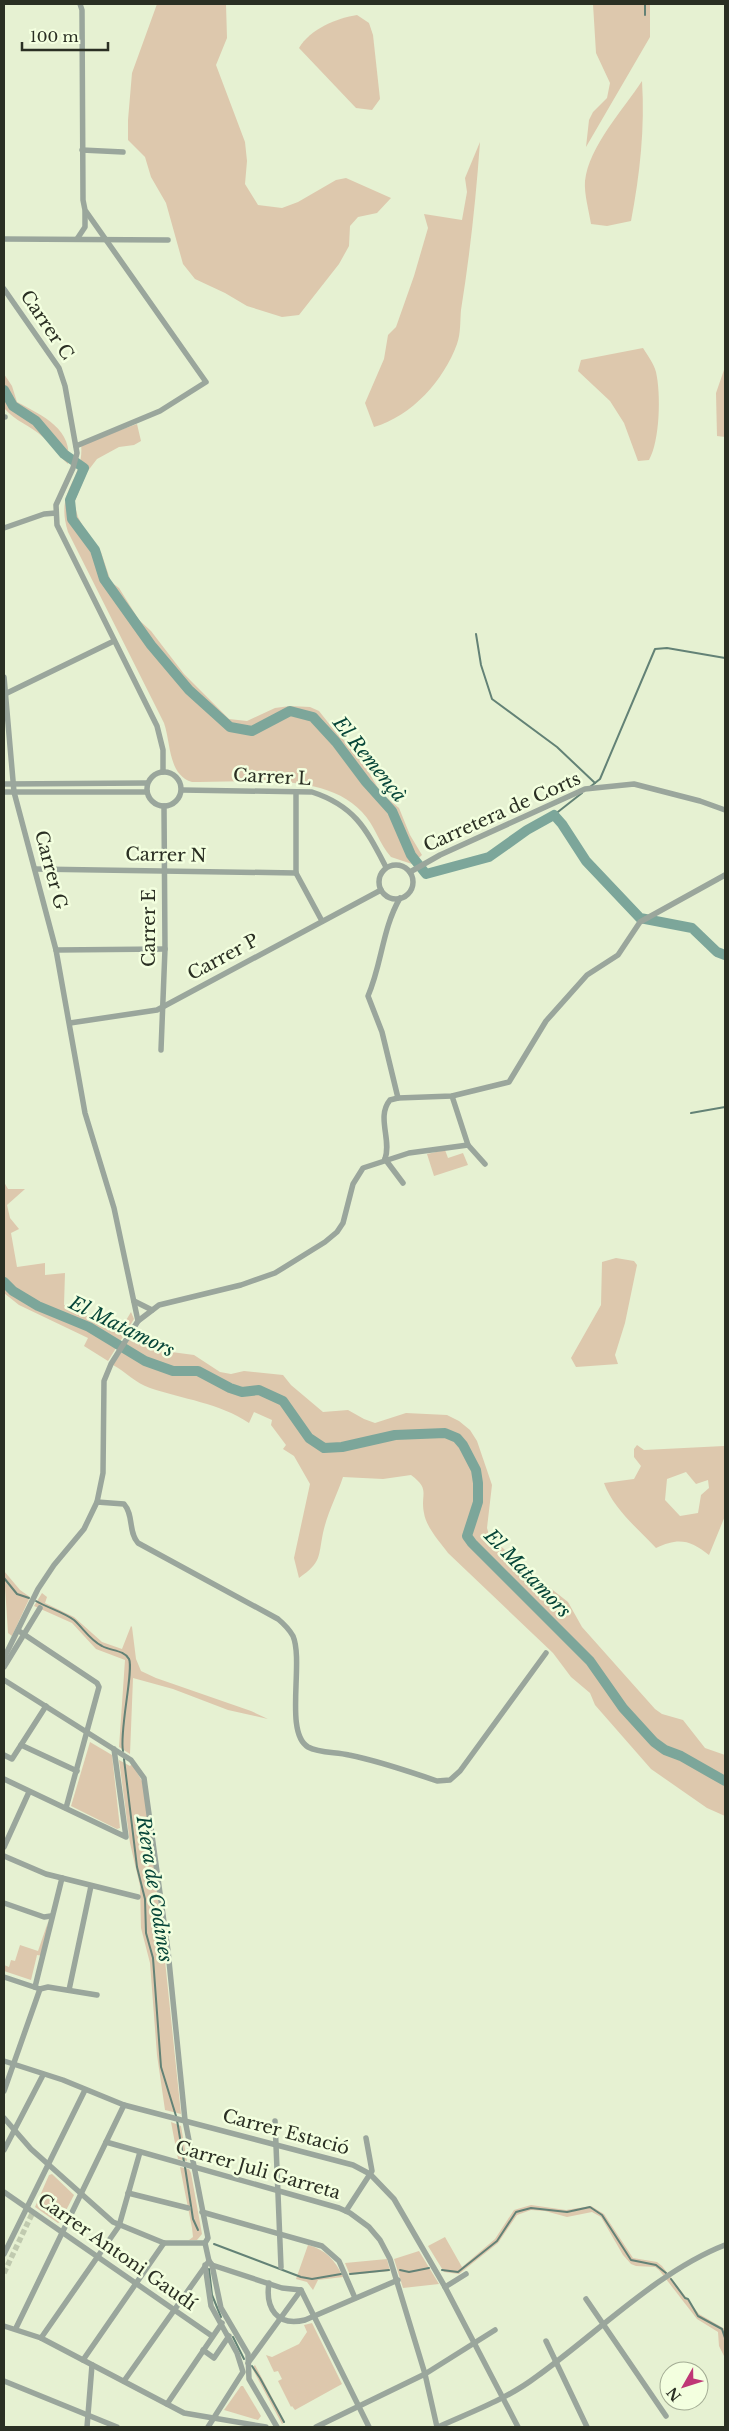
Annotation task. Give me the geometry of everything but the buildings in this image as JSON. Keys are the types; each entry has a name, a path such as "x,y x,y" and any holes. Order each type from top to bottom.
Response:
{"street":[{"path":"77,449 160,411 206,382 86,210 83,200 82,10 80,4"},
{"path":"82,150 123,152"},
{"path":"77,239 85,226 86,210"},
{"path":"4,239 168,240"},
{"name":"Carrer C","path":"4,289 59,368 77,449 73,468 60,494 56,513"},
{"path":"4,528 44,514 56,513 62,539 157,726 163,750 163,772"},
{"path":"5,694 114,641"},
{"name":"Carrer G","path":"4,677 14,792 56,950 85,1113 114,1208 134,1301 136,1323"},
{"path":"163,772 174,774 179,778 182,790 175,802 164,806 152,801 147,792 147,784 152,776 163,772"},
{"path":"4,784 147,784"},
{"name":"Carretera de Corts","path":"410,872 429,860 585,789 634,784 691,798 725,810"},
{"name":"Carrer L","path":"182,790 312,792 329,798 345,808 363,826 386,867"},
{"path":"4,792 147,792"},
{"path":"296,792 296,872 322,921"},
{"name":"Carrer E","path":"161,1050 165,950 164,806"},
{"path":"400,865 410,872 413,878 410,891 400,898 392,899 380,890 379,877 386,867 400,865"},
{"name":"Carrer N","path":"35,869 296,872"},
{"path":"403,1183 385,1159 387,1146 385,1106 390,1100 452,1096 509,1082 546,1021 587,974 618,955 640,922 725,875"},
{"name":"Carrer P","path":"70,1023 145,1012 162,1007 380,890"},
{"path":"398,1098 382,1032 368,996 377,975 389,920 400,898"},
{"path":"56,950 165,950"},
{"path":"452,1096 468,1146 485,1164"},
{"path":"4,1667 22,1632 34,1597 54,1565 84,1529 98,1502 103,1473 103,1385 110,1364 136,1323 152,1310 171,1301 259,1280 299,1260 340,1229 347,1213 353,1184 363,1168 385,1159 426,1150 468,1146"},
{"path":"134,1301 152,1310"},
{"path":"98,1502 124,1504 129,1509 134,1535 138,1542 278,1619 286,1626 293,1636 297,1661 297,1733 303,1743 313,1749 350,1755 437,1781 450,1780 460,1771 546,1653"},
{"path":"4,1658 40,1608"},
{"path":"22,1632 97,1683 99,1687 66,1808"},
{"path":"4,1680 129,1759 142,1772 146,1785 168,1952 183,2120 208,2238 205,2243 211,2306 241,2364 240,2377 208,2427"},
{"path":"4,1755 12,1759 46,1706"},
{"path":"21,1745 77,1771"},
{"path":"4,1779 126,1838 114,1750"},
{"path":"4,1847 29,1792"},
{"path":"4,1856 62,1878 138,1897"},
{"path":"4,2092 15,2065 38,1988 53,1923 51,1916 62,1878"},
{"path":"69,1990 91,1886"},
{"path":"4,1903 44,1917 51,1916"},
{"path":"4,1976 38,1988 48,1987 97,1996"},
{"name":"Carrer Estació","path":"4,2061 43,2074 124,2106 353,2165 370,2174 394,2199 445,2287 518,2427"},
{"path":"4,2150 43,2074"},
{"path":"4,2254 85,2090"},
{"path":"16,2328 80,2193 124,2106"},
{"path":"4,2118 48,2165 119,2226 164,2243 205,2243"},
{"path":"275,2121 281,2267"},
{"path":"346,2211 372,2171 366,2138"},
{"name":"Carrer Juli Garreta","path":"106,2142 279,2190 346,2211 362,2221 380,2240 398,2280 438,2427"},
{"path":"40,2338 119,2226 140,2152"},
{"name":"Carrer Antoni Gaudí","path":"4,2192 212,2336"},
{"path":"128,2193 188,2208"},
{"path":"202,2212 280,2232 317,2244 330,2252 343,2269 355,2298"},
{"path":"83,2360 164,2243"},
{"path":"438,2427 503,2398 535,2378 626,2307 692,2262 725,2245"},
{"path":"208,2264 282,2288 300,2290"},
{"path":"124,2382 208,2264"},
{"path":"208,2264 219,2302 248,2354 249,2378 277,2427"},
{"path":"445,2287 466,2274"},
{"path":"269,2283 268,2298 270,2307 280,2318 296,2322 398,2280"},
{"path":"241,2364 249,2363 300,2290"},
{"path":"300,2290 369,2427"},
{"path":"586,2299 666,2416"},
{"path":"167,2404 226,2317"},
{"path":"4,2326 16,2328 40,2338 184,2413 266,2427"},
{"path":"203,2350 214,2358 234,2330"},
{"path":"316,2427 425,2374 495,2330"},
{"path":"546,2342 587,2427"},
{"path":"224,2343 236,2353"},
{"path":"87,2427 92,2365"},
{"path":"240,2377 249,2378"},
{"path":"4,2382 117,2427"},
{"path":"257,2425 270,2416"}],"shaded area":[{"path":"157,4 226,4 227,38 216,65 245,142 247,161 245,184 258,205 282,208 298,202 336,180 346,178 391,198 377,213 358,217 350,226 349,246 339,264 299,315 282,317 247,306 195,279 183,264 166,203 151,177 145,157 128,140 132,73"},
{"path":"593,4 650,4 650,37 586,147 589,120 593,112 607,98 610,83 596,53"},
{"path":"357,15 369,23 373,35 380,99 372,110 356,108 299,48 317,30 341,19"},
{"path":"642,81 641,151 631,221 607,226 591,224 585,186 588,168 608,129"},
{"path":"480,142 477,184 457,344 444,371 425,395 401,414 388,422 374,427 365,403 384,359 388,335 396,327 414,276 428,228 424,214 462,220 467,192 465,178"},
{"path":"643,348 652,363 658,381 658,417 653,452 649,460 638,461 624,423 610,401 578,371 581,360"},
{"path":"725,367 725,437 717,436 716,393"},
{"path":"4,374 12,386 17,402 46,419 61,433 69,452 68,464 46,440 33,429 13,417 4,408"},
{"path":"137,424 141,441 134,445 119,447 97,459 87,472 74,503 78,517 91,541 101,552 111,582 119,588 139,620 151,631 184,674 229,719 247,721 275,708 290,706 310,707 319,711 338,735 356,751 381,793 399,808 410,835 422,855 412,864 391,857 362,812 346,799 327,790 282,782 192,782 178,773 174,766 164,723 68,532 65,517 67,495 79,467 81,444"},
{"path":"445,1150 448,1158 463,1153 468,1165 434,1176 427,1154"},
{"path":"4,1182 8,1189 25,1189 7,1205 10,1218 19,1229 11,1233 17,1267 45,1263 45,1275 65,1273 64,1305 109,1325 114,1321 125,1322 131,1312 134,1319 108,1361 84,1346 88,1338 19,1305 4,1293"},
{"path":"616,1258 634,1261 637,1265 625,1323 615,1355 618,1364 576,1367 571,1358 601,1305 602,1262"},
{"path":"133,1334 164,1351 194,1355 220,1372 231,1374 244,1371 283,1375 291,1385 323,1412 348,1410 375,1423 406,1413 447,1415 459,1421 470,1430 477,1441 492,1485 487,1528 489,1535 521,1565 568,1602 582,1627 655,1709 662,1714 683,1720 705,1748 725,1755 725,1816 707,1808 651,1769 595,1705 590,1693 571,1677 553,1653 448,1553 427,1524 423,1506 423,1488 411,1475 383,1479 343,1477 325,1526 318,1558 312,1568 299,1578 294,1558 310,1484 294,1456 283,1449 286,1445 271,1425 272,1420 254,1412 249,1423 238,1416 213,1406 162,1392 140,1383 113,1365"},
{"path":"637,1445 644,1450 724,1446 725,1516 709,1555 690,1543 678,1541 656,1548 613,1501 604,1483 634,1479 641,1466 634,1457 634,1449","holes":["686,1472 696,1484 708,1480 709,1488 701,1495 698,1513 680,1516 665,1500 667,1479"]},
{"path":"4,1571 20,1590 30,1597 12,1636 8,1633"},
{"path":"42,1593 47,1597 45,1603 74,1617 102,1642 122,1649 131,1626 136,1659 141,1671 268,1719 228,1710 173,1689 133,1678 130,1754 119,1747 125,1660 96,1649 72,1623 34,1606"},
{"path":"90,1742 112,1755 120,1828 117,1829 71,1806"},
{"path":"119,1760 130,1766 132,1764 142,1781 145,1797 160,1913 181,2114 165,2110 157,2055 150,1963 141,1928 140,1886 130,1843"},
{"path":"48,1922 43,1956 37,1955 31,1980 4,1971 4,1965 9,1967 11,1960 15,1961 20,1945 38,1951"},
{"path":"171,2122 181,2126 187,2161 178,2159"},
{"path":"180,2167 189,2169 191,2173 202,2234 197,2240 189,2240 193,2237 192,2228"},
{"path":"52,2174 74,2195 58,2223 35,2207 49,2175"},
{"path":"531,2205 566,2210 591,2206 604,2214 633,2258 657,2262 699,2314 725,2329 725,2358 719,2346 718,2332 697,2319 659,2270 655,2267 631,2264 623,2255 601,2217 592,2212 567,2217 545,2211 531,2210 517,2215 498,2243 459,2274 444,2272 428,2246 445,2237 462,2267 495,2239 514,2210"},
{"path":"308,2245 329,2256 343,2277 318,2280 313,2290 307,2282 296,2279"},
{"path":"419,2251 439,2284 403,2288 394,2259"},
{"path":"387,2259 390,2271 350,2275 345,2263"},
{"path":"312,2323 342,2384 295,2410 291,2407 278,2381 282,2379 278,2371 274,2372 266,2355 272,2357 299,2344 307,2332 304,2325"},
{"path":"255,2365 285,2422 282,2424 252,2368"},
{"path":"241,2386 243,2386 261,2416 258,2420 224,2410"}],"waterway":[{"path":"645,4 645,15"},
{"name":"El Remençà","path":"4,390 13,406 36,421 64,454 84,468 70,500 72,519 95,550 104,579 151,645 189,690 230,727 252,731 290,711 313,717 336,742 366,782 392,811 411,855 426,874 489,857 527,830 554,815 586,861 640,918 692,928 717,952 725,955"},
{"path":"476,634 481,665 492,699 557,747 595,783"},
{"path":"590,787 600,779 655,649 667,648 725,658"},
{"path":"554,815 582,793"},
{"path":"691,1113 725,1107"},
{"name":"El Matamors","path":"4,1282 13,1291 38,1306 89,1327 145,1361 173,1371 198,1371 230,1388 242,1392 259,1390 283,1401 309,1438 324,1448 342,1447 395,1435 445,1433 457,1438 463,1445 476,1470 478,1483 478,1502 467,1536 472,1543 590,1661 623,1708 654,1742 665,1750 681,1756 725,1781"},
{"name":"Riera de Codines","path":"4,1578 17,1594 29,1598"},
{"name":"Riera de Codines","path":"36,1601 70,1617 98,1644 124,1654 129,1659 130,1675 123,1730 123,1751"},
{"name":"Riera de Codines","path":"124,1759 137,1867 145,1899 146,1933 153,1958 161,2067 176,2116"},
{"name":"Riera de Codines","path":"177,2120 184,2162"},
{"name":"Riera de Codines","path":"185,2167 193,2219 198,2230"},
{"name":"Riera de Codines","path":"442,2270 458,2272 497,2241 516,2212 531,2208 567,2212 590,2207 602,2215 631,2260 656,2265 666,2273"},
{"name":"Riera de Codines","path":"214,2244 301,2277 312,2279 341,2274"},
{"name":"Riera de Codines","path":"400,2270 409,2272 429,2268"},
{"path":"209,2269 212,2295 221,2317"},
{"name":"Riera de Codines","path":"350,2274 389,2270"},
{"name":"Riera de Codines","path":"671,2279 685,2298 688,2299 698,2316 722,2329 725,2338"},
{"path":"233,2337 244,2359"},
{"path":"252,2366 284,2422"}],"tunnel":[{"path":"4,2273 32,2214"}]}
